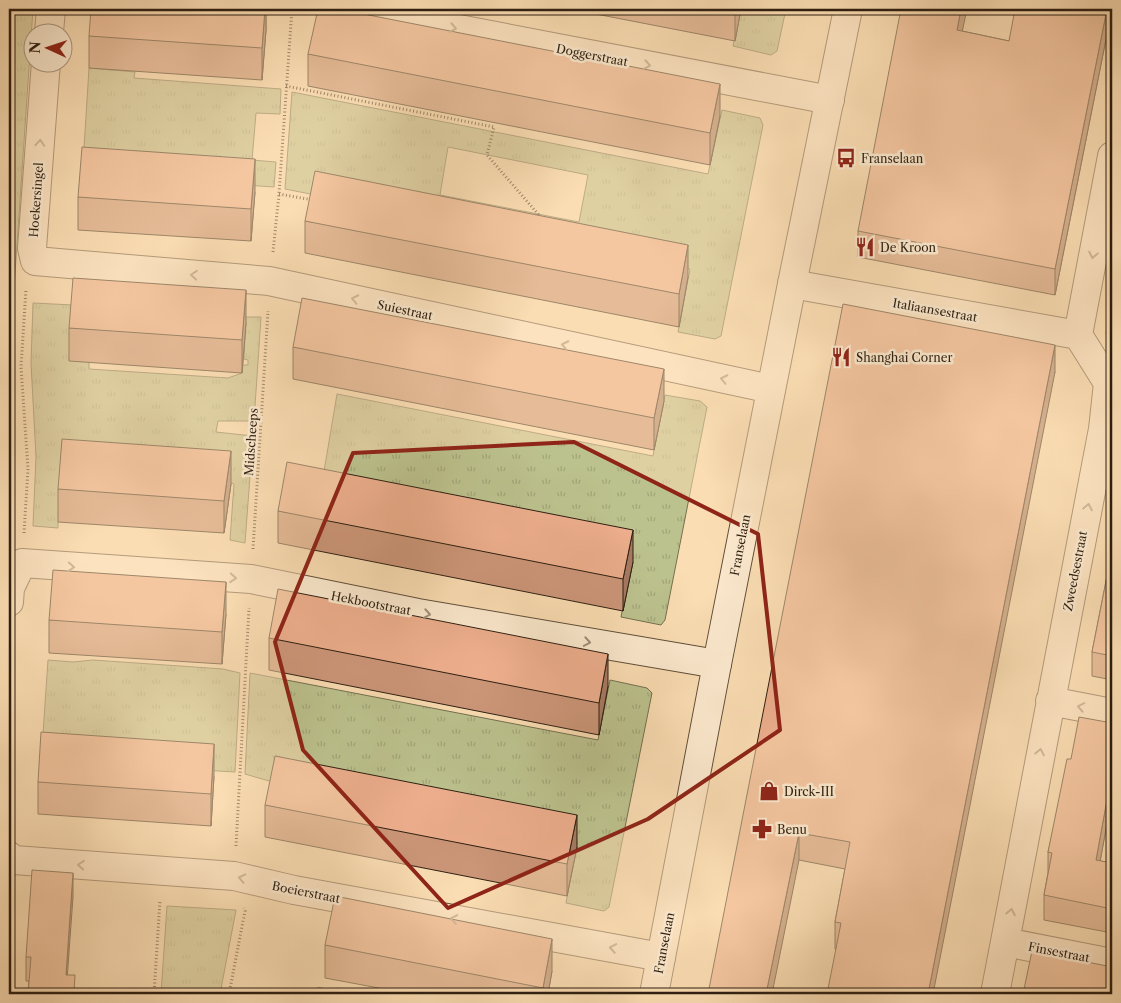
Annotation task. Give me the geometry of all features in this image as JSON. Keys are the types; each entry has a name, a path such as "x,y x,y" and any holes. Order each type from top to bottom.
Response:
{"street":[{"path":"49,22 50,9"},
{"name":"Doggerstraat","path":"354,9 830,100"},
{"name":"Franselaan","path":"654,994 716,664 848,9"},
{"name":"Hoekersingel","path":"35,261 32,248 45,72"},
{"path":"1078,335 1112,156"},
{"name":"Suiestraat","path":"35,261 270,281 771,389"},
{"name":"Italiaansestraat","path":"792,284 1078,335"},
{"name":"Zweedsestraat","path":"994,994 1050,701 1108,430 1108,384 1078,335"},
{"path":"9,602 10,588 22,563"},
{"name":"Hekbootstraat","path":"22,563 251,579 418,613 716,664"},
{"path":"1050,701 1112,713"},
{"name":"Boeierstraat","path":"9,856 14,860 234,876 294,890 661,957"},
{"name":"Finsestraat","path":"1005,942 1112,963"}],"path":[{"name":"Midscheeps","path":"234,876 270,281 279,194 292,9"},
{"path":"286,86 494,127 487,155 538,214 537,224"},
{"path":"279,194 318,201"},
{"path":"22,563 28,469 21,367 27,272 35,261"},
{"path":"154,994 162,872"},
{"path":"229,994 246,911 234,876"}],"highlighted area":[{"path":"574,442 758,534 780,730 648,819 448,908 303,750 275,642 353,453"}],"green space":[{"path":"9,9 33,9 32,22 22,22 22,72 29,72 9,362"},
{"path":"741,9 786,9 777,51 771,55 733,46"},
{"path":"89,68 135,72 134,78 281,89 280,114 256,113 252,160 276,162 274,187 125,177 82,180"},
{"path":"292,92 708,174 722,110 760,118 763,125 721,336 715,339 678,332 690,269 285,189","holes":["448,147 588,175 579,222 440,195"]},
{"path":"1112,299 1112,361 1106,333"},
{"path":"33,303 73,305 69,360 89,362 89,369 228,378 242,373 243,365 248,365 248,360 244,359 246,317 261,317 254,421 218,421 216,432 253,436 245,543 230,540 234,484 217,476 58,522 58,528 33,526 36,457 31,363"},
{"path":"337,394 653,456 665,395 700,401 707,407 665,620 661,625 621,617 633,556 320,495"},
{"path":"48,660 73,662 93,660 223,669 240,673 235,772 86,763 41,764"},
{"path":"250,673 598,740 610,680 647,688 652,693 609,907 604,911 566,903 577,842 276,783 245,774"},
{"path":"167,906 236,910 220,994 161,994"},
{"path":"318,987 336,992 337,988 372,994 316,994"}],"building":[{"path":"91,9 265,9 262,48 89,36"},
{"path":"318,9 338,9 720,84 710,133 308,54"},
{"path":"901,9 961,9 957,30 1009,41 1015,9 1107,9 1055,269 858,231"},
{"path":"82,147 255,159 251,209 78,197"},
{"path":"315,171 688,245 679,294 305,221"},
{"path":"73,278 246,290 242,340 69,328"},
{"path":"302,298 664,369 654,418 293,347"},
{"path":"843,304 1055,345 928,994 827,994 841,923 835,922 850,842 799,833 766,994 708,994"},
{"path":"62,439 231,451 224,501 58,489"},
{"path":"287,462 633,530 623,579 278,511"},
{"path":"1112,551 1112,656 1092,652"},
{"path":"53,570 226,582 222,632 49,620"},
{"path":"278,589 608,654 599,703 269,638"},
{"path":"1079,717 1112,723 1112,772 1096,860 1112,863 1112,909 1044,895 1052,853 1048,852 1067,759 1071,759"},
{"path":"41,732 214,744 211,794 38,782"},
{"path":"275,756 577,815 567,864 265,805"},
{"path":"32,870 73,873 66,975 75,975 74,992 110,994 28,994 31,957 26,957"},
{"path":"335,896 552,939 543,988 325,945"},
{"path":"1032,951 1112,967 1112,994 1023,994"}],"place":[{"name":"Franselaan","path":"846,158"},
{"name":"De Kroon","path":"865,247"},
{"name":"Shanghai Corner","path":"841,357"},
{"name":"Dirck-III","path":"769,791"},
{"name":"Benu","path":"762,829"}]}
